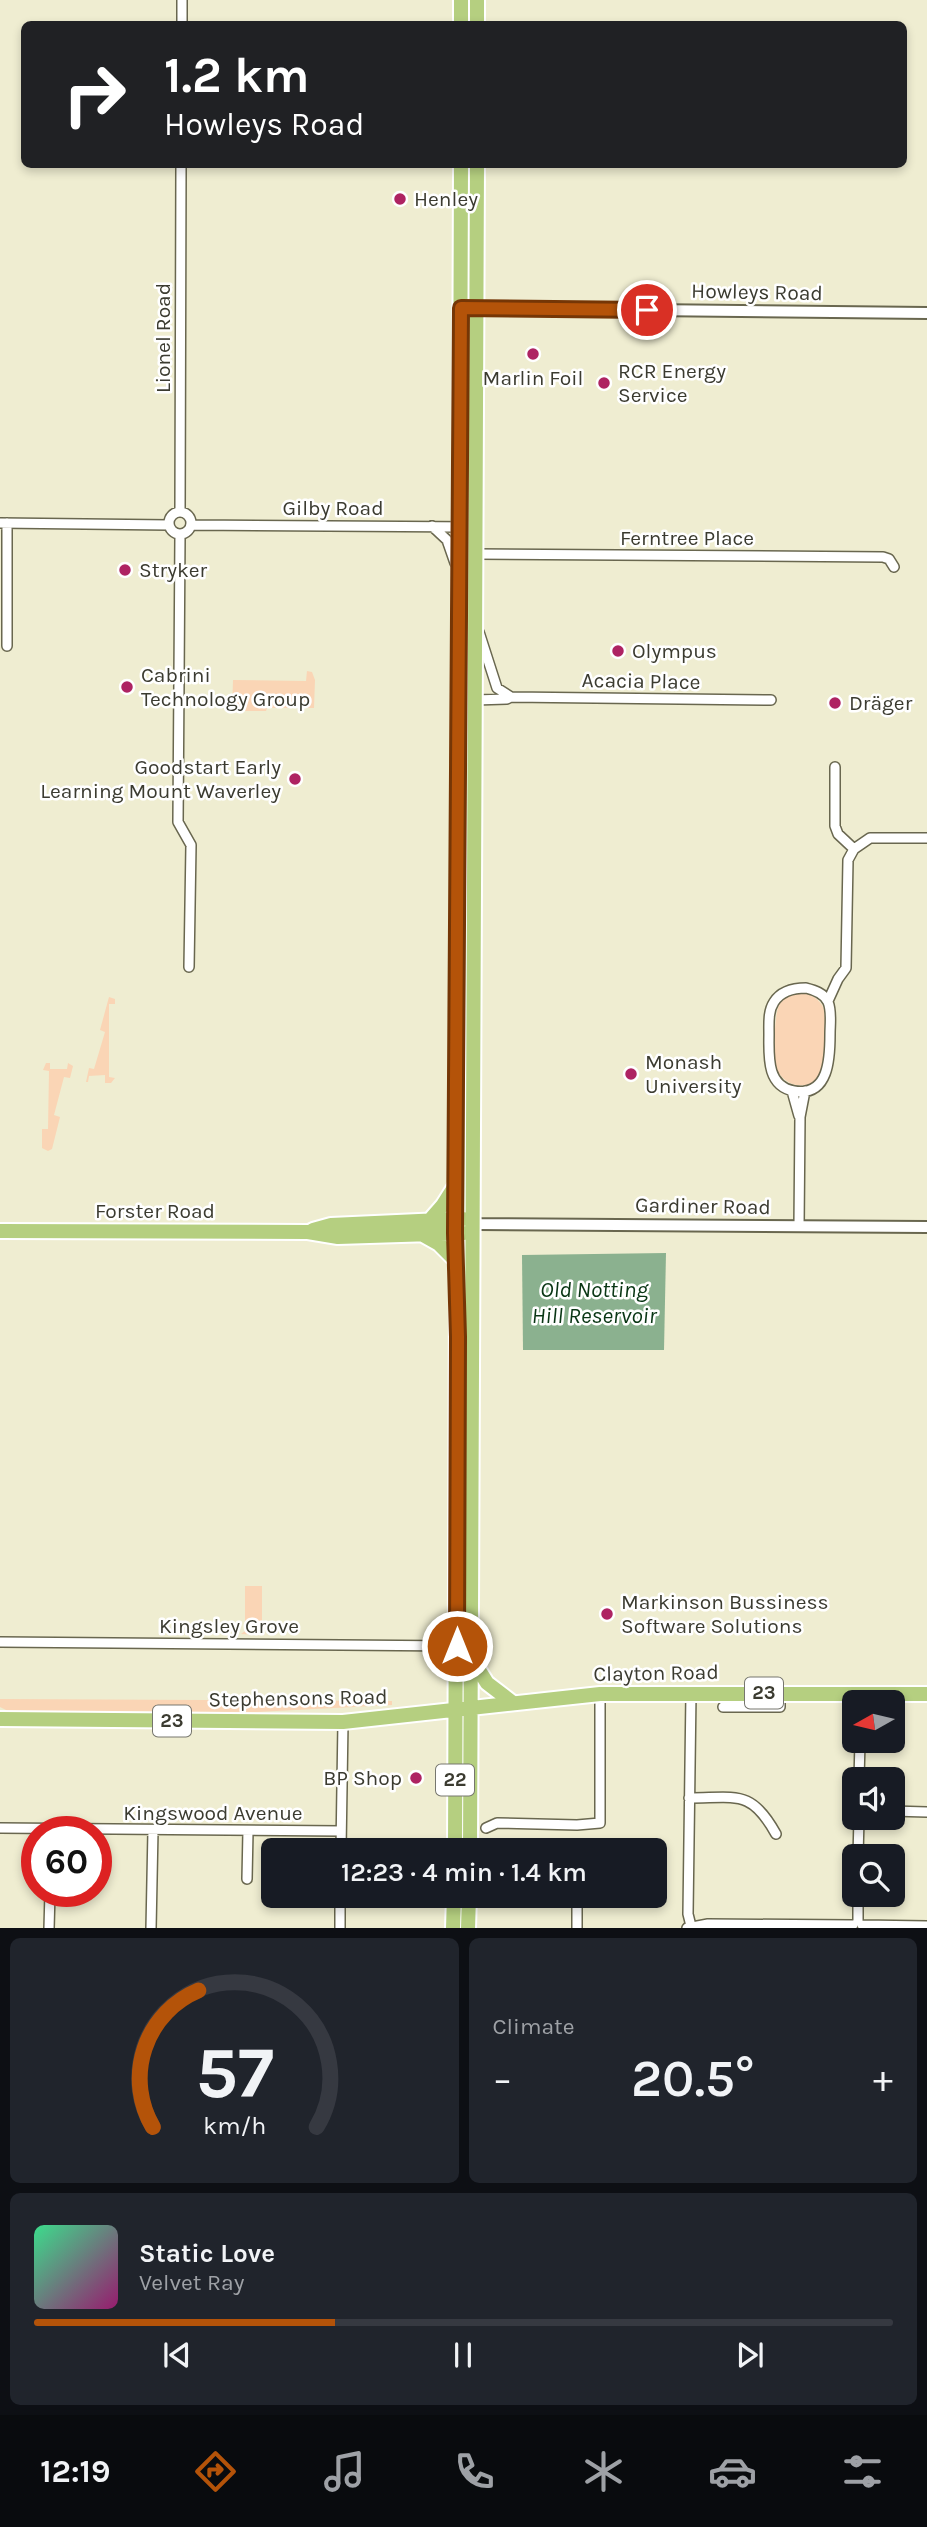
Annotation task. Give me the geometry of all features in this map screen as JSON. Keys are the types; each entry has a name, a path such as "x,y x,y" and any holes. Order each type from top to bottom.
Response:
{"main road":[{"path":"461,0 461,21"},
{"path":"477,0 477,21"},
{"name":"22","path":"456,1838 464,1710 472,1657 465,1571 464,1365 456,1261 461,168"},
{"name":"22","path":"464,1365 475,1225 477,168"},
{"path":"458,942 474,941"},
{"path":"429,1221 443,1206 457,1183"},
{"name":"Forster Road","path":"308,1232 331,1225 429,1221 456,1226"},
{"name":"Forster Road","path":"0,1231 308,1232 338,1237 423,1235 456,1226 475,1225"},
{"path":"423,1235 439,1244 456,1261"},
{"name":"22","path":"465,1571 457,1646 464,1710 469,1838"},
{"path":"472,1657 487,1683 513,1703"},
{"name":"Clayton Road","path":"464,1710 600,1694 780,1693 842,1697"},
{"name":"Clayton Road","path":"905,1695 927,1694"},
{"name":"Stephensons Road","path":"0,1719 344,1722 464,1710"},
{"path":"453,1928 454,1908"},
{"path":"468,1928 469,1908"}],"street":[{"path":"182,0 182,21"},
{"name":"Lionel Road","path":"180,512 181,168"},
{"name":"Howleys Road","path":"461,308 927,313"},
{"path":"180,512 187,514 191,525 187,532 180,534 173,532 169,525 170,517 180,512"},
{"path":"7,646 4,523 169,525"},
{"name":"Gilby Road","path":"191,525 475,527"},
{"path":"432,526 447,540 454,557 460,589"},
{"path":"180,534 178,822 191,845 189,967"},
{"name":"Ferntree Place","path":"475,554 883,557 889,559 894,567"},
{"path":"475,620 497,688 511,697"},
{"name":"Acacia Place","path":"475,700 511,697 771,700"},
{"path":"835,768 835,826 838,834 854,849"},
{"path":"828,1001 815,990 806,988 786,991 772,1004 769,1014 769,1062 776,1081 792,1091 806,1091 820,1083 830,1063 828,1001 848,960 848,860 854,849 870,838 927,838"},
{"path":"815,990 838,979"},
{"path":"792,1091 800,1117"},
{"path":"799,1226 800,1117 806,1091"},
{"name":"Gardiner Road","path":"475,1225 927,1227"},
{"name":"Kingsley Grove","path":"0,1642 457,1646"},
{"path":"691,1693 689,1927 708,1924 754,1927 927,1926"},
{"path":"723,1707 780,1707 780,1693"},
{"path":"486,1828 496,1823 600,1823 600,1694"},
{"path":"341,1838 344,1722"},
{"path":"689,1798 751,1801 765,1814 776,1834"},
{"path":"905,1811 927,1812"},
{"name":"Kingswood Avenue","path":"0,1828 21,1829"},
{"name":"Kingswood Avenue","path":"112,1830 341,1831"},
{"path":"151,1928 153,1830"},
{"path":"247,1879 248,1831"},
{"path":"50,1907 50,1928"},
{"path":"858,1907 858,1925"},
{"path":"340,1908 340,1928"},
{"path":"577,1908 577,1928"}],"shaded area":[{"path":"307,671 312,672 315,680 314,708 232,711 233,680 306,681"},
{"path":"799,993 817,999 825,1016 821,1070 813,1082 806,1085 787,1081 777,1071 775,1062 778,1008 788,996"},
{"path":"109,997 115,999 115,1004 109,1004 109,1077 115,1078 111,1083 105,1083 105,1075 89,1076 86,1082 89,1068 94,1069 105,1032 100,1030"},
{"path":"46,1063 50,1063 50,1069 67,1069 68,1063 73,1066 70,1078 64,1077 54,1115 60,1117 52,1149 48,1151 42,1148 42,1129 48,1129 49,1071 43,1070"},
{"path":"245,1586 262,1586 262,1631 265,1635 241,1634 245,1631"},
{"path":"0,1699 392,1701 392,1705 257,1712 8,1711 0,1707"}],"water":[{"name":"Old Notting Hill Reservoir","path":"666,1253 664,1350 523,1350 522,1255"}],"place":[{"name":"Henley","path":"400,199"},
{"name":"Marlin Foil","path":"533,354"},
{"name":"RCR Energy Service","path":"604,383"},
{"name":"Stryker","path":"125,570"},
{"name":"Olympus","path":"618,651"},
{"name":"Cabrini Technology Group","path":"127,687"},
{"name":"Dräger","path":"835,703"},
{"name":"Goodstart Early Learning Mount Waverley","path":"295,779"},
{"name":"Monash University","path":"631,1074"},
{"name":"Markinson Bussiness Software Solutions","path":"607,1614"},
{"name":"BP Shop","path":"416,1778"}],"route":[{"path":"457,1646 458,1337 455,1233 461,308 647,310"}]}
